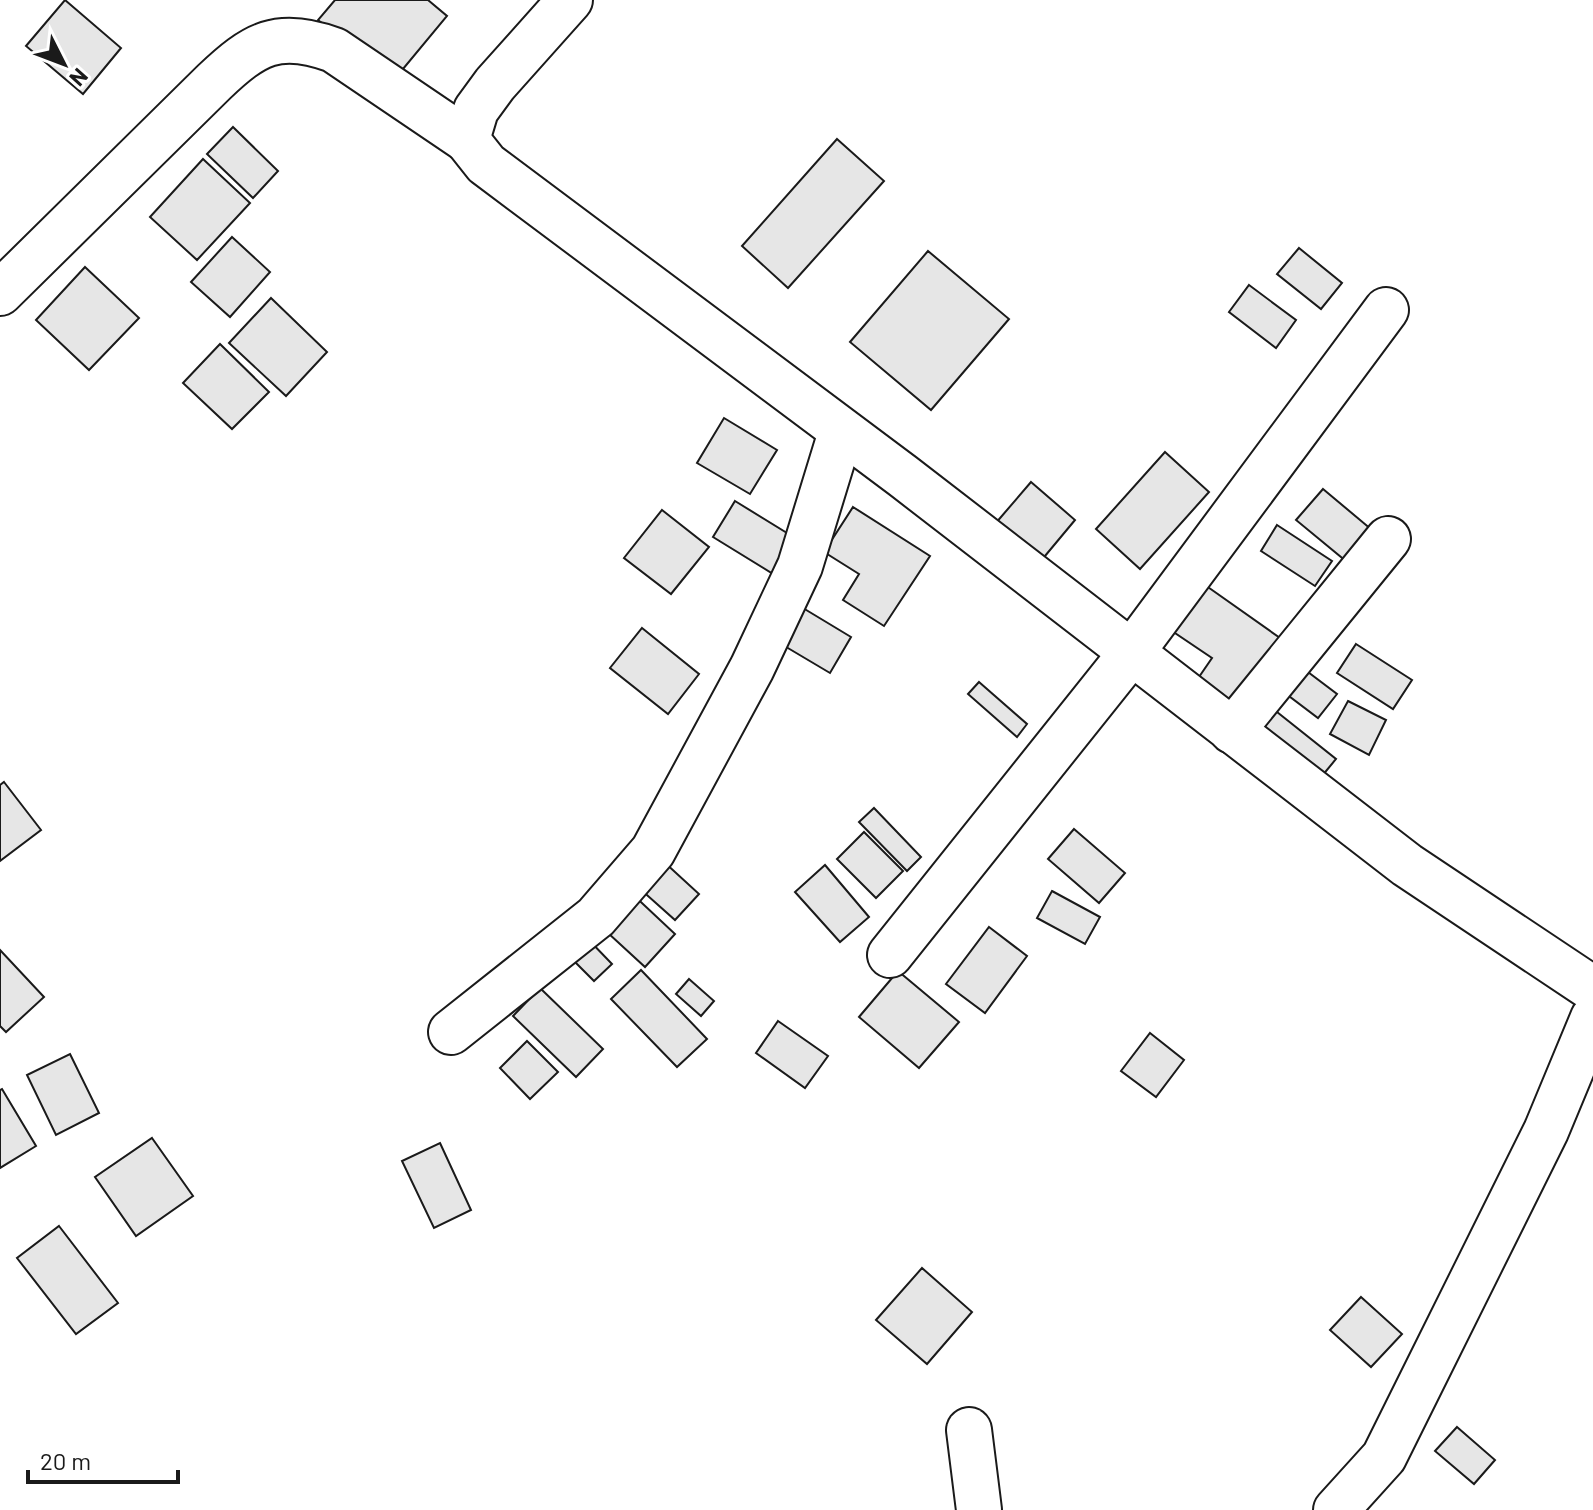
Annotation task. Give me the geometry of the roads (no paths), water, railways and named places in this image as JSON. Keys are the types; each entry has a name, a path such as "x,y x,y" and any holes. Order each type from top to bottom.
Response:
{"street":[{"path":"467,140 476,110 495,84 570,0"},
{"path":"0,293 178,115 246,52 268,42 313,42 334,50 467,140 486,164 1132,652 1407,865 1593,989"},
{"path":"890,955 1132,652 1386,310"},
{"path":"451,1032 596,917 653,851 752,668 800,566 841,432"},
{"path":"1232,731 1388,539"},
{"path":"1336,1510 1384,1457 1546,1131 1593,1018"},
{"path":"969,1430 979,1510"}]}
